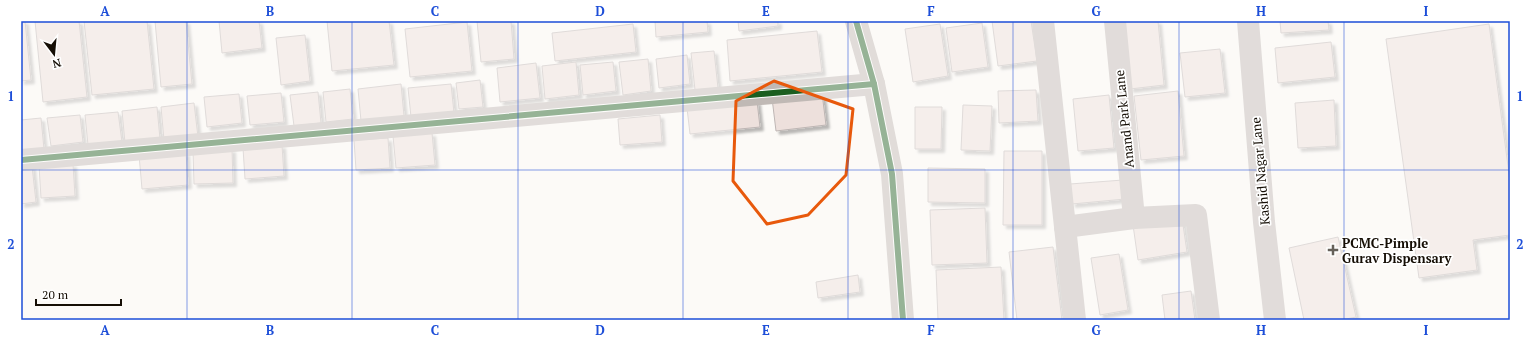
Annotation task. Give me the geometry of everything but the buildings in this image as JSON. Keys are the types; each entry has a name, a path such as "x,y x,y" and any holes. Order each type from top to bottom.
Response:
{"street":[{"path":"856,21 874,84 892,174 903,320"},
{"path":"1043,21 1075,320"},
{"name":"Anand Park Lane","path":"1115,21 1134,218"},
{"name":"Kashid Nagar Lane","path":"1248,21 1264,222 1275,320"},
{"path":"21,160 874,84"},
{"path":"1065,227 1134,218 1196,215 1209,320"}],"highlighted area":[{"path":"774,81 853,109 846,175 808,215 767,224 733,181 736,101"}],"cycle path":[{"path":"856,21 874,84 892,174 903,320"},
{"path":"21,160 874,84"}],"place":[{"name":"PCMC-Pimple Gurav Dispensary","path":"1333,250"}]}
